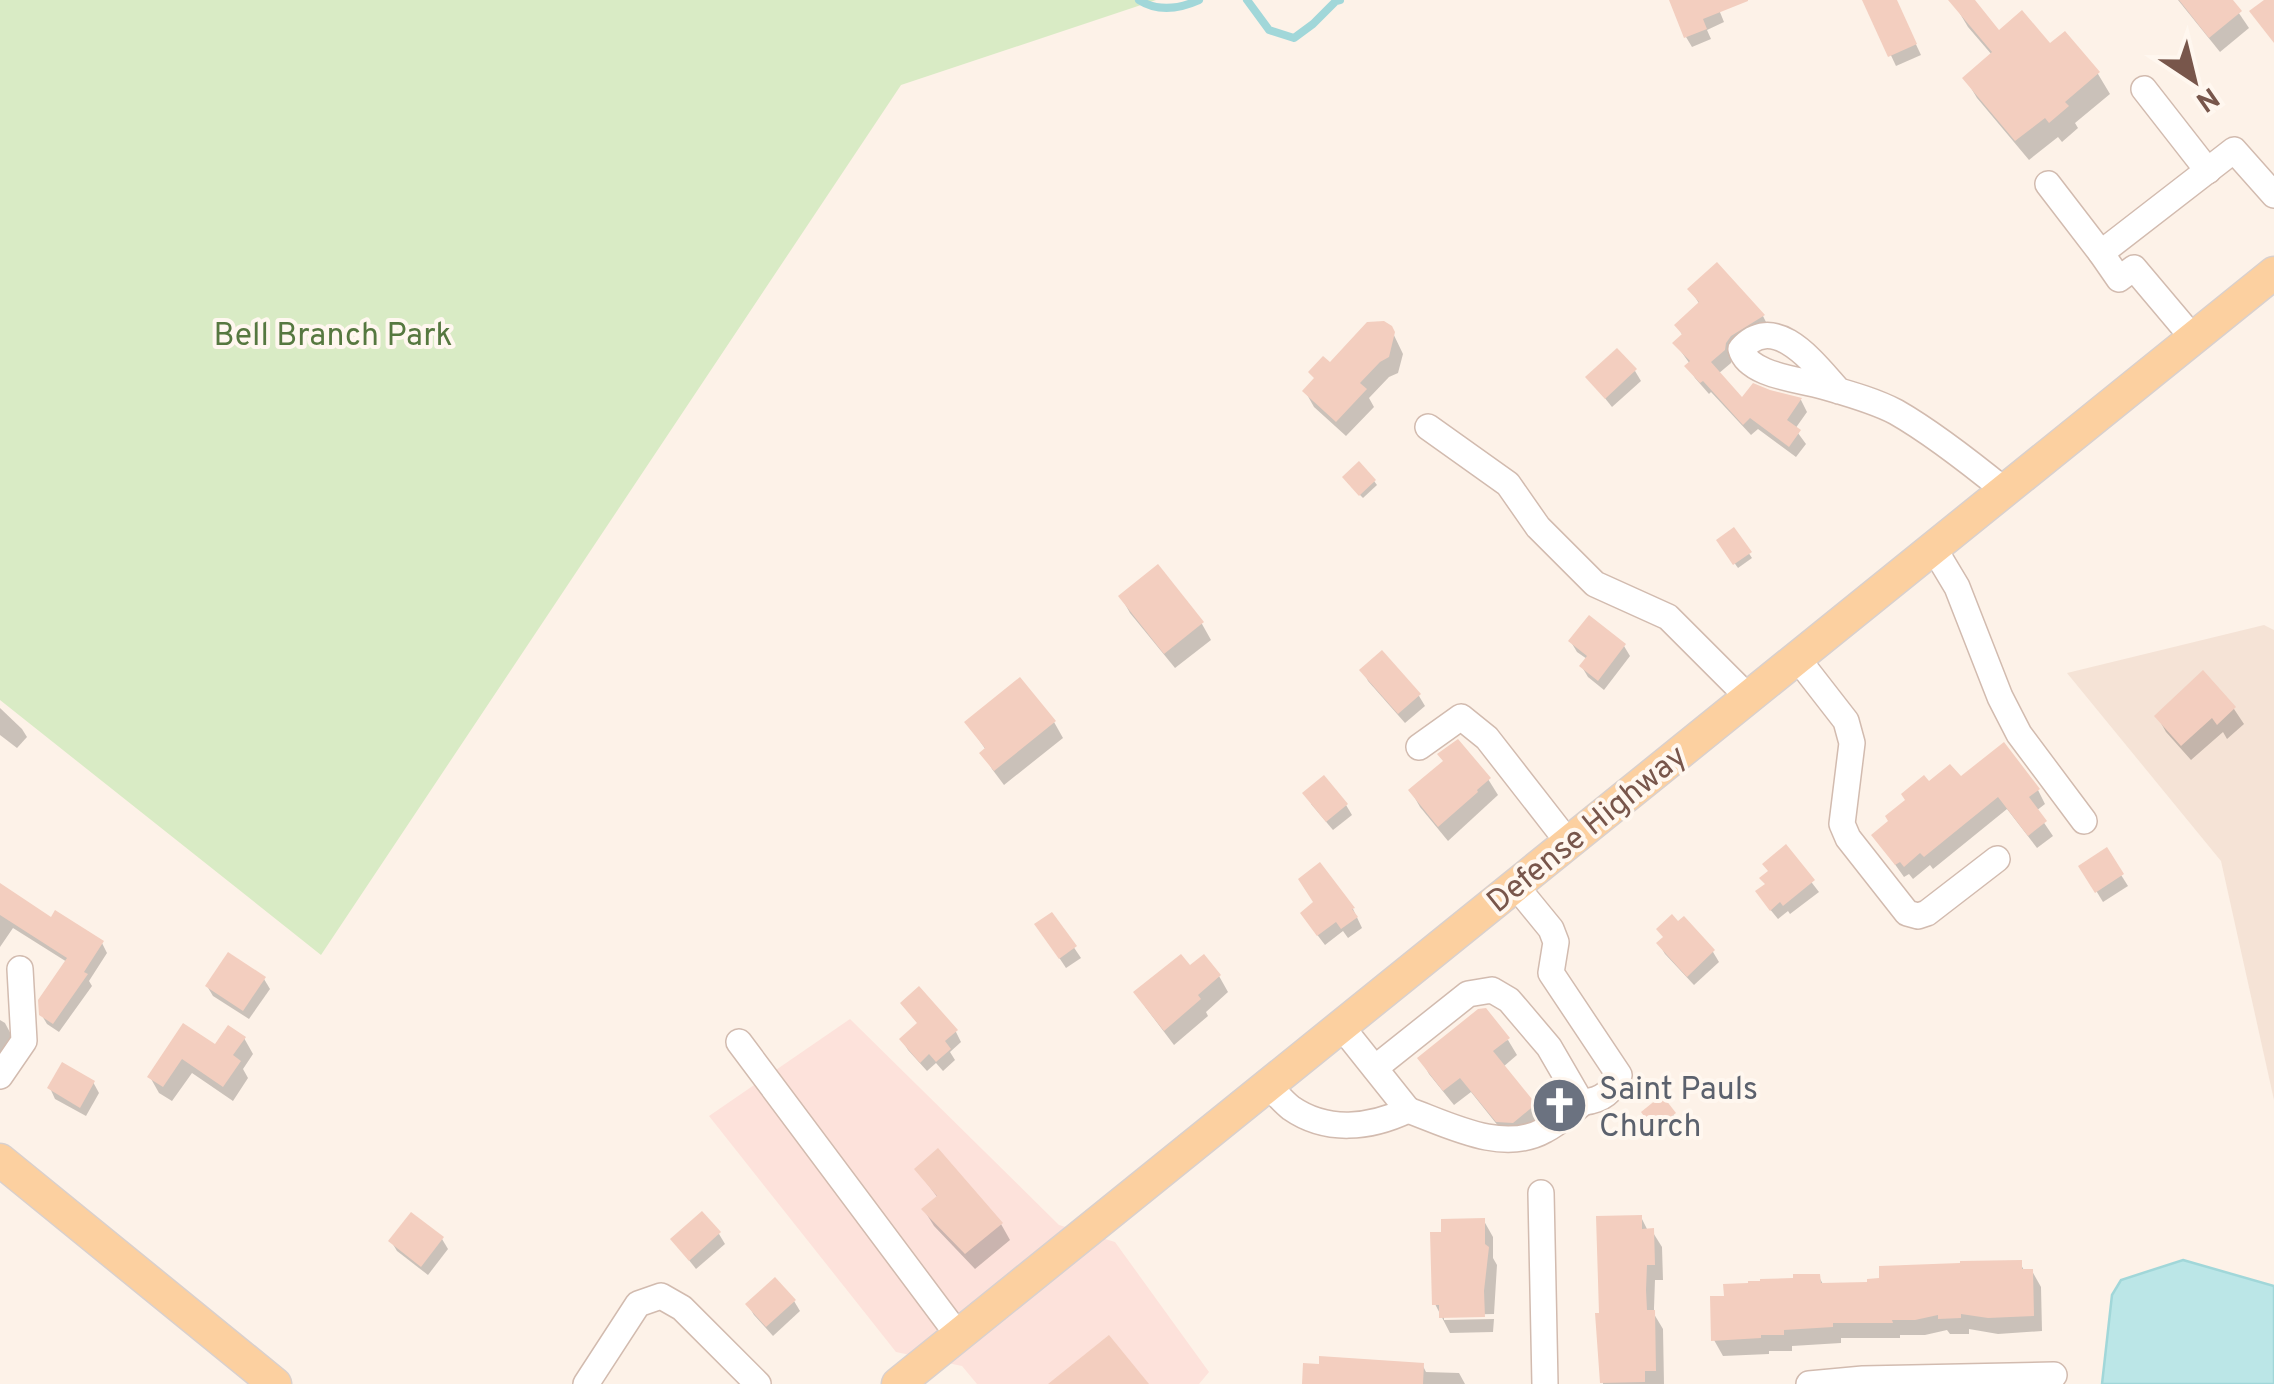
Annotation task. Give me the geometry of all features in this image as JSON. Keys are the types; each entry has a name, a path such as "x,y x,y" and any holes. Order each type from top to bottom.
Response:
{"main road":[{"name":"Defense Highway","path":"898,1384 2274,273"},
{"path":"0,1160 275,1384"}],"street":[{"path":"2144,89 2208,170"},
{"path":"2100,253 2234,150 2274,195"},
{"path":"2048,184 2119,279 2134,268 2193,338"},
{"path":"1840,391 1895,412 2004,490"},
{"path":"1428,427 1508,484 1538,526 1596,584 1668,617 1748,697"},
{"path":"1933,547 1957,587 2000,697 2019,734 2084,821"},
{"path":"1796,658 1850,731 1842,824 1848,838 1908,913 1928,913 1996,859"},
{"path":"1419,747 1461,717 1487,738 1568,842"},
{"path":"1341,1026 1408,1110 1483,1136 1504,1140 1526,1138 1614,1088 1619,1074 1550,973 1556,942 1551,929 1515,885"},
{"path":"0,1076 24,1041 20,969"},
{"path":"1375,1068 1468,994 1492,990 1509,1000 1548,1047 1584,1102"},
{"path":"739,1042 958,1335"},
{"path":"1268,1085 1290,1108 1319,1122 1358,1126 1408,1110"},
{"path":"1541,1193 1545,1384"},
{"path":"586,1384 638,1304 661,1296 682,1308 758,1384"},
{"path":"1809,1384 1862,1379 2054,1376"}],"shaded area":[{"path":"2264,625 2274,630 2274,1100 2221,861 2067,673"},
{"path":"850,1019 1059,1225 1115,1242 1209,1372 1199,1384 977,1384 962,1366 896,1352 709,1116"}],"green space":[{"name":"Bell Branch Park","path":"0,0 1156,0 901,85 321,955 0,700"}],"water":[{"path":"2183,1260 2274,1286 2274,1384 2102,1384 2112,1295 2121,1280"}],"building":[{"path":"1669,0 1748,1 1703,19 1707,29 1684,38"},
{"path":"1862,0 1897,0 1917,44 1888,57"},
{"path":"1948,0 1975,0 1999,30 2022,10 2050,43 2065,31 2100,72 2065,102 2069,106 2049,123 2045,118 2015,141 1962,78 1992,52"},
{"path":"2179,0 2233,0 2242,11 2209,38"},
{"path":"2264,0 2274,0 2274,43 2249,11"},
{"path":"1717,262 1765,315 1731,336 1725,350 1711,362 1742,397 1753,383 1802,398 1787,420 1801,430 1789,447 1750,418 1743,425 1684,366 1690,361 1672,343 1682,334 1674,325 1699,302 1687,289"},
{"path":"1384,321 1395,332 1389,357 1360,383 1367,389 1336,422 1302,391 1314,378 1308,372 1323,356 1330,362 1367,322"},
{"path":"1617,348 1637,369 1605,399 1585,377"},
{"path":"1359,461 1376,480 1359,496 1342,477"},
{"path":"1734,527 1752,552 1733,565 1716,540"},
{"path":"1158,564 1204,622 1164,654 1118,596"},
{"path":"1589,615 1626,644 1598,681 1579,666 1587,656 1568,641"},
{"path":"1382,650 1421,694 1398,714 1359,670"},
{"path":"2203,670 2236,707 2217,725 2212,718 2181,746 2154,716"},
{"path":"1020,677 1056,721 994,771 979,753 985,748 964,722"},
{"path":"1458,739 1491,778 1438,827 1408,790 1443,761 1437,754"},
{"path":"2004,742 2040,789 2029,797 2047,821 2028,836 1998,797 1924,857 1920,853 1904,867 1900,862 1895,865 1871,835 1888,821 1885,816 1905,800 1901,794 1924,775 1929,781 1950,764 1961,776"},
{"path":"1324,775 1348,804 1326,822 1302,793"},
{"path":"1786,844 1815,880 1783,906 1780,902 1770,911 1755,891 1765,884 1759,878 1768,871 1762,864"},
{"path":"2107,847 2124,874 2095,893 2078,866"},
{"path":"1320,862 1358,917 1341,929 1336,922 1317,936 1300,913 1313,902 1298,879"},
{"path":"0,883 51,917 55,910 104,941 84,972 88,974 53,1024 39,1015 38,1000 67,958 0,915"},
{"path":"1052,912 1077,946 1059,959 1034,924"},
{"path":"1672,914 1678,921 1684,916 1715,950 1687,977 1656,943 1663,937 1656,929"},
{"path":"228,952 266,977 243,1011 205,986"},
{"path":"1181,954 1190,965 1204,954 1221,975 1198,995 1201,999 1164,1031 1133,992"},
{"path":"919,986 958,1030 945,1041 951,1049 936,1062 929,1054 920,1063 899,1039 917,1023 900,1003"},
{"path":"1486,1008 1510,1038 1493,1051 1536,1104 1513,1123 1496,1122 1460,1078 1443,1091 1417,1058 1478,1009"},
{"path":"183,1023 215,1044 228,1025 246,1037 233,1055 241,1061 223,1087 182,1059 163,1087 147,1077"},
{"path":"62,1062 95,1081 80,1108 47,1088"},
{"path":"1662,1095 1676,1113 1654,1129 1641,1112"},
{"path":"938,1148 1003,1223 965,1254 921,1209 937,1196 914,1169"},
{"path":"702,1211 721,1232 689,1261 670,1239"},
{"path":"411,1212 444,1237 421,1267 388,1241"},
{"path":"1642,1215 1642,1229 1654,1228 1655,1265 1647,1265 1646,1290 1647,1310 1655,1310 1656,1371 1645,1371 1645,1382 1600,1383 1595,1313 1599,1313 1596,1216"},
{"path":"1485,1218 1485,1244 1489,1247 1485,1317 1439,1318 1439,1305 1432,1305 1430,1232 1441,1232 1441,1219"},
{"path":"2022,1260 2022,1269 2033,1269 2034,1316 1988,1318 1961,1314 1961,1318 1938,1319 1938,1315 1892,1320 1893,1323 1833,1323 1833,1327 1784,1330 1784,1335 1711,1341 1710,1296 1724,1296 1723,1284 1793,1278 1793,1274 1820,1274 1821,1283 1867,1282 1879,1278 1879,1266"},
{"path":"775,1277 796,1300 766,1327 745,1304"},
{"path":"1109,1335 1149,1384 1048,1384"},
{"path":"1319,1356 1424,1363 1423,1384 1302,1384 1303,1363 1319,1364"}],"waterway":[{"path":"1139,0 1169,8 1199,0"},
{"path":"1247,0 1269,30 1294,38 1340,0"}],"place":[{"name":"Saint Pauls Church","path":"1560,1106"}]}
